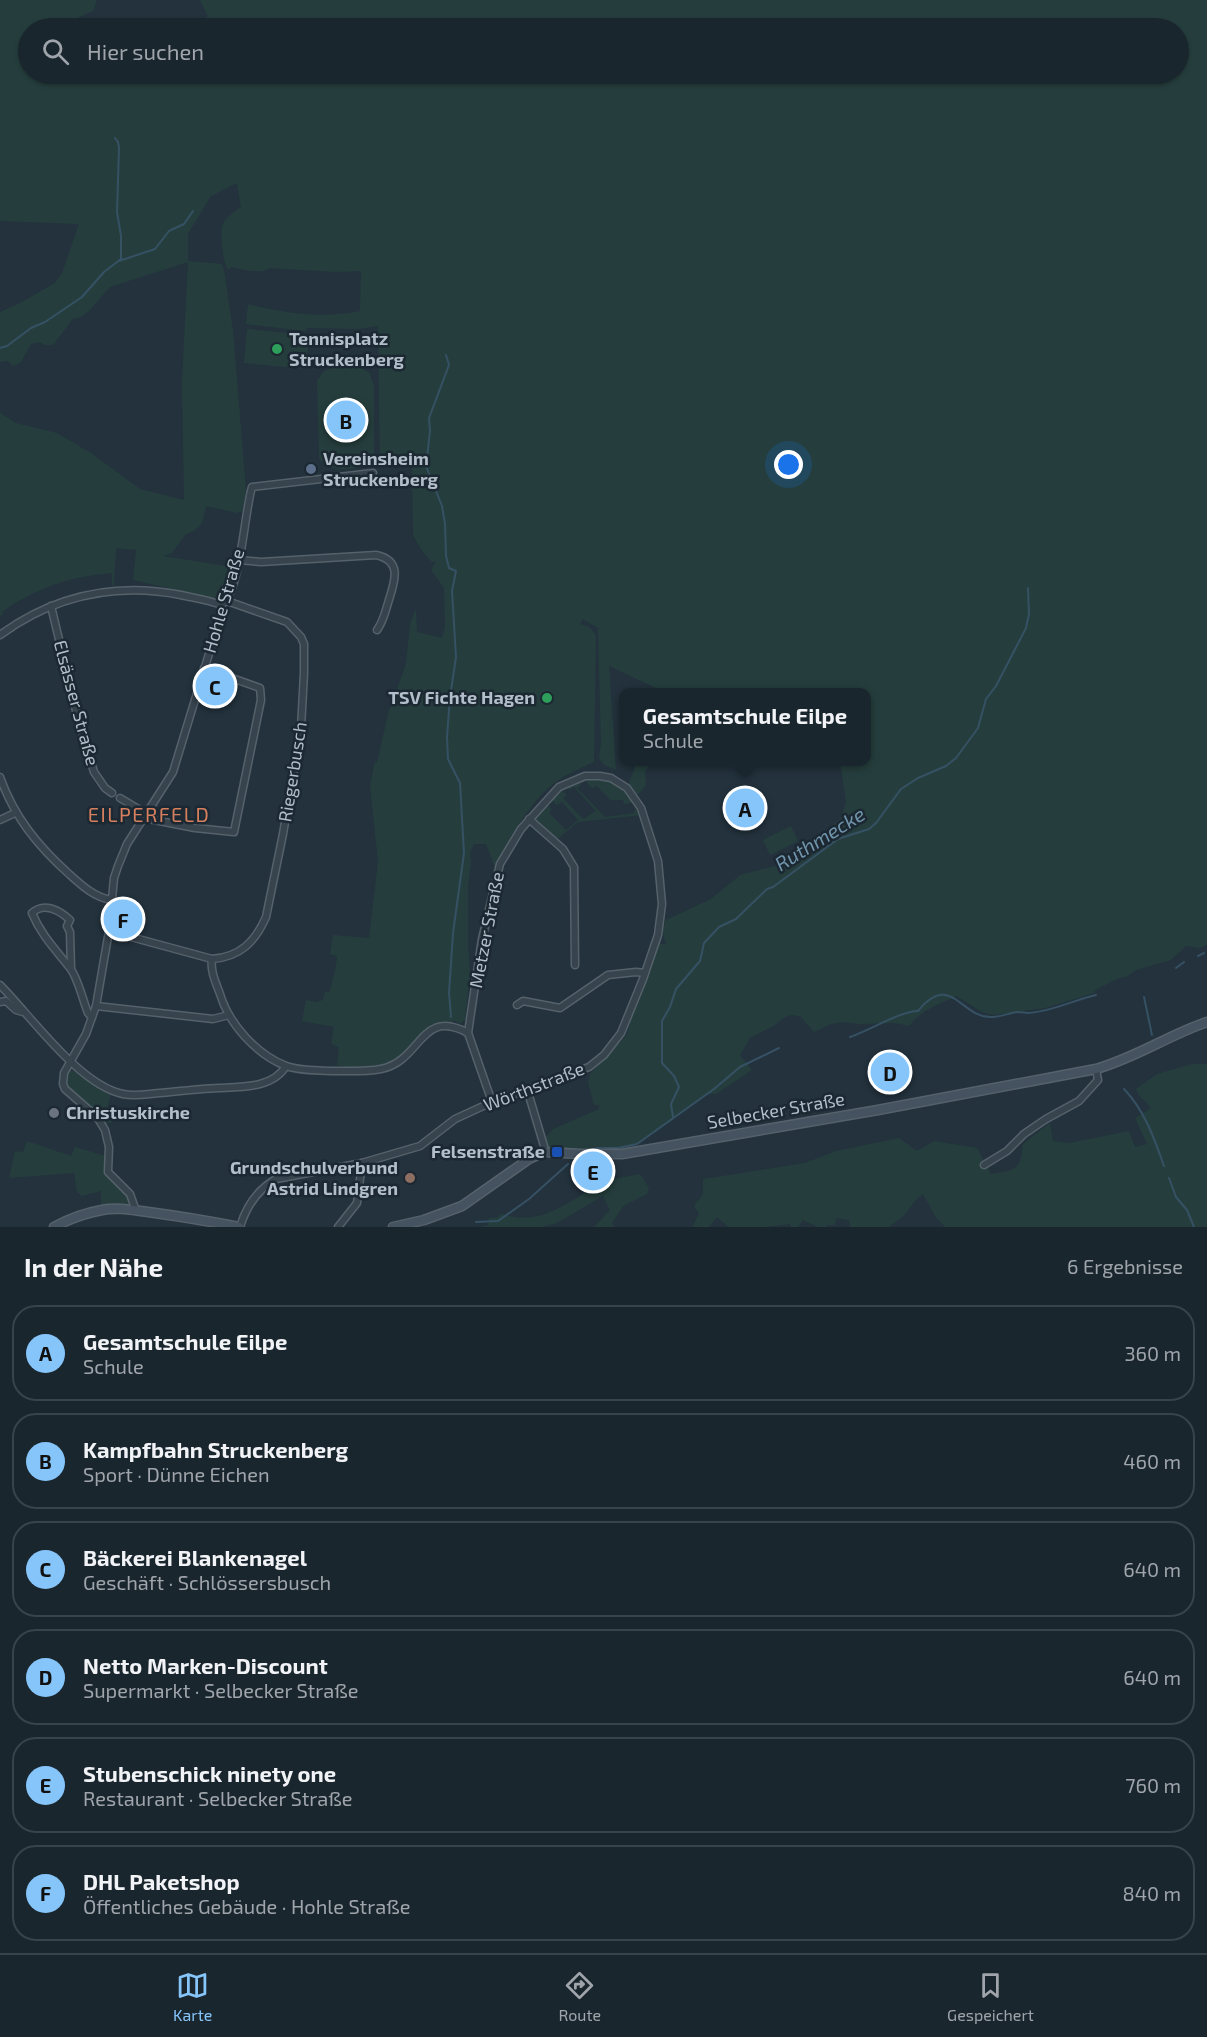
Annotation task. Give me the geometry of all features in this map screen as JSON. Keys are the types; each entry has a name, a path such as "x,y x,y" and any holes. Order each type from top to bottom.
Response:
{"main road":[{"name":"Selbecker Straße","path":"544,1152 622,1154 878,1110 1096,1069 1112,1064 1181,1031 1207,1022"},
{"path":"393,1227 424,1220 462,1206 544,1152"},
{"path":"54,1227 68,1219 101,1210 136,1211 239,1227"}],"street":[{"name":"Hohle Straße","path":"136,1211 130,1194 108,1172 108,1139 100,1122 65,1089 63,1084 64,1073 86,1034 96,1006 118,866 127,844 173,772 239,560 252,487 373,473"},
{"path":"239,560 261,562 376,555 388,560 394,567 395,579 382,623 377,630"},
{"name":"Riegerbusch","path":"0,635 27,617 51,606 93,593 125,590 165,592 224,603 287,621 296,629 304,644 301,728 266,917 258,934 241,951 227,957 212,959"},
{"name":"Elsässer Straße","path":"51,606 78,719 94,772 112,794"},
{"path":"120,798 145,816 195,828 234,832 261,700 260,688 204,668"},
{"path":"0,777 15,813 39,846 101,898 112,900"},
{"name":"Wörthstraße","path":"239,1227 248,1206 269,1183 276,1179 362,1163 420,1146 455,1119 492,1102 589,1067 604,1055 621,1033 658,935 662,904 658,861 641,808 623,784 611,778 579,777 555,790 529,819"},
{"path":"0,820 15,813"},
{"path":"529,819 563,849 574,867 575,965"},
{"name":"Metzer Straße","path":"492,1102 468,1033 482,939 500,864 529,819"},
{"path":"71,969 37,925 32,913 38,908 47,907 70,920 67,926 70,932 71,969 88,1013 92,1017"},
{"path":"109,931 212,959 211,966 221,998 237,1028 258,1049 286,1066 351,1072 380,1070 405,1057 435,1027 445,1024 468,1033"},
{"path":"517,1005 523,1001 560,1008 609,975 645,973"},
{"path":"0,985 71,1061 104,1086 122,1094 253,1085 274,1079 282,1073 286,1066"},
{"path":"0,1002 6,1001 16,1010 24,1012"},
{"path":"96,1006 213,1019 229,1015"},
{"path":"984,1165 1007,1151 1024,1134 1046,1119 1079,1101 1098,1080 1096,1069"},
{"path":"527,1089 544,1152"},
{"path":"338,1227 357,1203 362,1163"}],"green space":[{"path":"0,0 97,0 93,11 77,18 18,18 18,84 1189,84 1189,18 205,18 208,16 200,0 1207,0 1207,945 1199,948 1186,946 1171,960 1136,970 1128,976 1095,990 1094,993 1045,1008 993,1015 982,1012 956,996 924,1012 909,1026 895,1023 844,1022 831,1024 814,1032 800,1016 785,1017 750,1038 740,1055 752,1070 716,1094 708,1094 627,1150 582,1153 547,1150 546,1137 553,1129 599,1109 599,1105 594,1105 588,1083 590,1074 627,1035 634,1008 658,944 666,944 662,930 666,920 711,899 740,875 787,863 804,851 841,818 846,802 841,766 871,766 871,688 656,688 609,666 616,770 604,765 599,758 601,744 598,628 583,619 580,624 589,627 596,635 594,762 553,784 544,792 520,823 495,868 486,844 474,844 470,852 468,948 470,971 465,1020 460,1024 453,1020 453,1026 435,1027 393,1065 351,1072 352,1067 351,1069 337,1065 339,1047 331,1044 334,1027 302,1021 306,1000 316,1002 323,1000 325,992 329,992 337,956 330,954 333,935 369,938 378,862 370,785 388,714 406,664 410,624 416,608 417,632 442,638 445,627 444,588 431,570 436,561 432,562 422,551 413,535 412,465 405,463 380,466 378,326 358,329 307,328 306,331 246,324 248,304 318,315 360,311 361,271 334,272 270,268 256,271 231,267 228,270 225,263 222,230 227,218 241,207 237,183 211,196 188,234 188,261 222,264 224,270 233,331 246,491 242,511 237,513 206,506 202,523 194,531 185,535 172,553 163,556 232,567 222,600 133,580 136,550 116,548 114,585 112,586 112,573 68,580 27,596 2,612 0,616 0,413 16,423 57,433 91,453 140,489 184,500 182,381 188,262 110,287 89,311 73,319 53,345 44,345 41,342 31,344 21,362 13,366 8,361 0,362 0,312 55,283 62,273 79,224 0,221"},
{"name":"Tennisplatz Struckenberg","path":"247,329 309,335 306,369 244,363"},
{"path":"341,363 349,363 369,372 374,386 374,458 362,466 346,469 330,467 319,458 317,381 323,372"},
{"path":"635,766 648,766 645,772 646,785 635,798 638,802 624,804 623,800 611,800 597,786 592,788 582,777 600,776 627,788"},
{"path":"576,778 581,785 577,788 605,817 634,813 634,810 641,808 643,815 578,822 555,841 529,819 544,801 552,809 549,813 566,830 578,820 562,802 557,805 548,797 559,787 567,795 563,798 583,819 596,811 574,787 570,790 564,783"},
{"path":"791,826 798,841 770,855 763,840"},
{"path":"1192,1064 1207,1064 1207,1227 945,1227 935,1216 923,1194 904,1215 889,1227 850,1227 849,1220 836,1218 835,1225 826,1227 818,1227 803,1220 798,1227 791,1227 790,1224 728,1227 717,1217 709,1227 692,1227 699,1214 694,1206 703,1194 703,1179 805,1163 836,1151 899,1138 917,1151 934,1141 977,1148 991,1174 1016,1167 1023,1144 1050,1123 1053,1141 1069,1143 1129,1131 1135,1147 1147,1144 1135,1118 1151,1108 1136,1089 1157,1074"},
{"path":"69,1071 74,1071 111,1094 108,1109 113,1117 119,1117 119,1120 106,1124 97,1112 78,1098 66,1080"},
{"path":"27,1141 71,1156 75,1147 109,1157 109,1172 123,1186 136,1211 101,1210 101,1191 82,1196 77,1192 74,1173 9,1178 15,1151 23,1152"},
{"path":"640,1174 649,1188 647,1194 623,1206 612,1223 614,1227 594,1227 610,1210 603,1196 557,1223 543,1227 481,1227 488,1225 489,1218 496,1218 502,1214 529,1217 554,1211 603,1182"}],"waterway":[{"path":"0,348 7,346 31,328 45,322 82,297 104,272 121,259 121,236 117,212 119,148 115,138"},
{"path":"119,261 155,249 169,231 184,224 193,211"},
{"path":"446,355 449,365 429,418 430,431 426,466 442,506 449,568 456,571 452,591 456,657 447,737 448,759 460,783 464,853 453,933 449,993 451,1017"},
{"name":"Ruthmecke","path":"673,1117 671,1104 679,1087 674,1076 662,1063 662,1021 676,989 700,961 704,943 719,927 736,919 767,889 773,887 838,839 869,829 901,789 918,778 946,766 956,758 978,728 986,699 996,686 1026,628 1029,614 1028,588"},
{"path":"1198,956 1204,953"},
{"path":"1176,968 1184,962"},
{"path":"850,1037 902,1014 918,1011 929,1000 939,995 956,999 972,1011 991,1017 1045,1010 1096,995"},
{"path":"1144,997 1152,1035"},
{"path":"596,1148 618,1148 637,1144 714,1089 740,1067 779,1048"},
{"path":"1124,1089 1143,1116 1164,1166"},
{"path":"476,1222 498,1221 529,1199 568,1164"},
{"path":"1169,1178 1176,1197 1187,1210 1194,1227"}],"place":[{"name":"Tennisplatz Struckenberg","path":"277,349"},
{"name":"Kampfbahn Struckenberg","path":"346,420"},
{"name":"Vereinsheim Struckenberg","path":"311,469"},
{"name":"Bäckerei Blankenagel","path":"215,686"},
{"name":"TSV Fichte Hagen","path":"547,698"},
{"name":"Gesamtschule Eilpe","path":"745,808"},
{"name":"DHL Paketshop","path":"123,919"},
{"name":"Netto Marken-Discount","path":"890,1072"},
{"name":"Christuskirche","path":"54,1113"},
{"name":"Felsenstraße","path":"557,1152"},
{"name":"Stubenschick ninety one","path":"593,1171"},
{"name":"Grundschulverbund Astrid Lindgren","path":"410,1178"}],"district":[{"name":"EILPERFELD","path":"149,815"}]}
